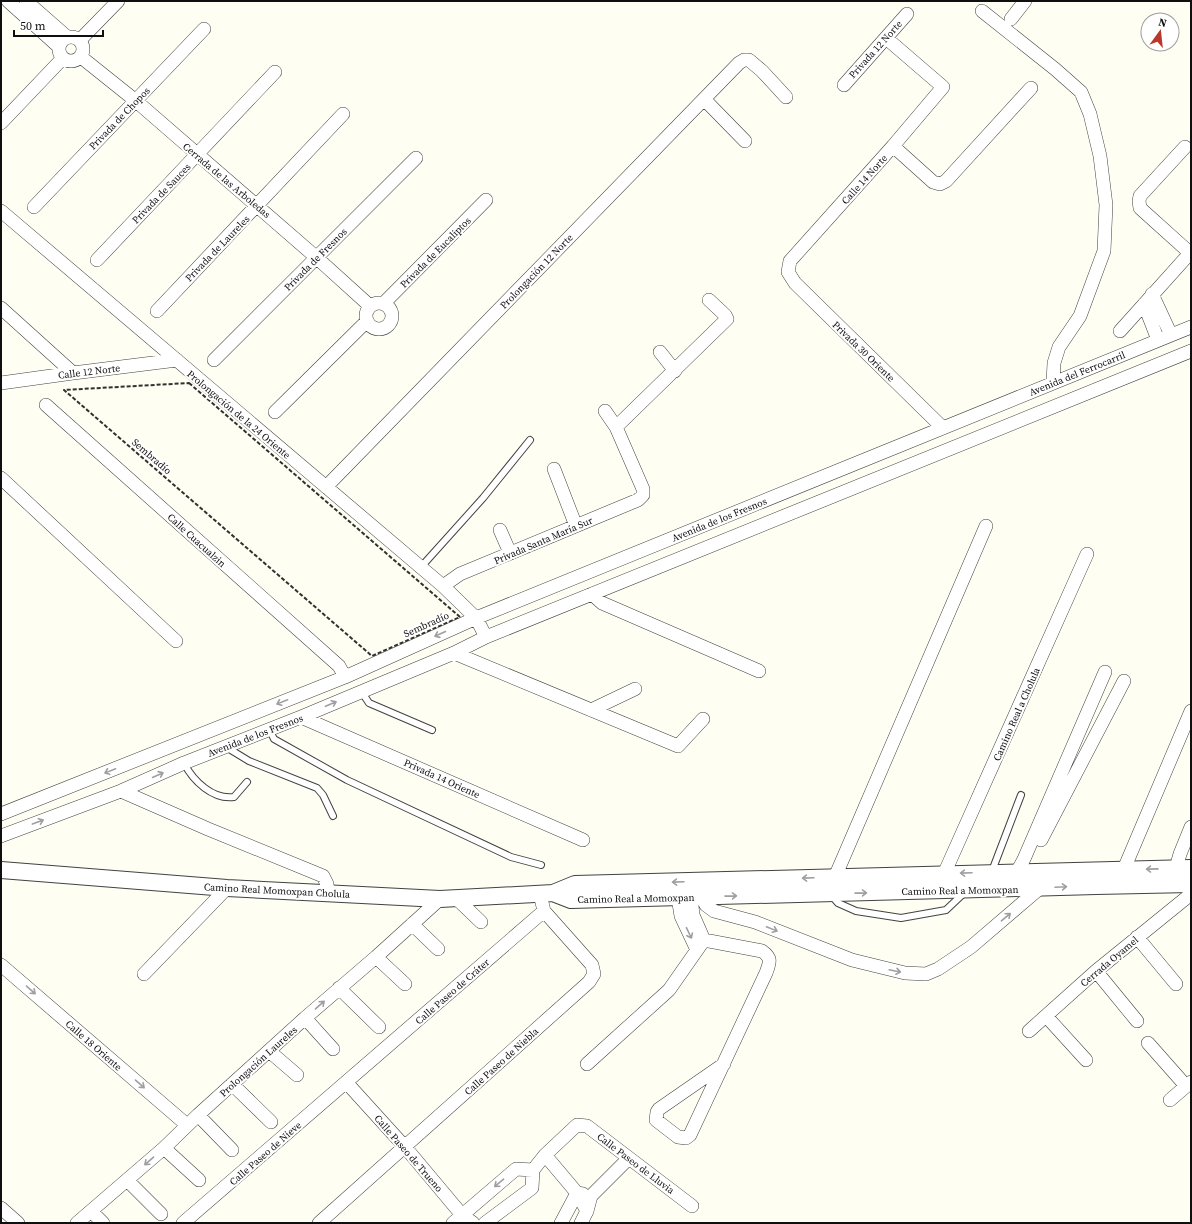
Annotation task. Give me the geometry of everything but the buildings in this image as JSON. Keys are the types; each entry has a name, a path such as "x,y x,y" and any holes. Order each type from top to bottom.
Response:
{"street":[{"path":"8,1 63,47"},
{"path":"1,122 63,47 74,37 80,40 83,45 84,52 81,57 75,61 69,61 63,47 26,1"},
{"path":"80,40 118,1"},
{"path":"1011,19 1025,1"},
{"path":"982,12 1055,68 1081,92 1090,114 1100,156 1106,205 1104,251 1080,316 1059,348 1054,363 1053,382"},
{"name":"Privada 12 Norte","path":"844,85 907,14"},
{"name":"Privada de Chopos","path":"34,207 204,29"},
{"name":"Calle 14 Norte","path":"788,272 790,261 893,146 943,87 886,38"},
{"name":"Cerrada de las Arboledas","path":"81,57 136,101 370,306"},
{"name":"Prolongación 12 Norte","path":"326,487 739,63 744,60 749,60 762,71 786,97"},
{"name":"Privada de Sauces","path":"97,260 275,72"},
{"path":"893,146 933,182 940,184 946,181 1031,88"},
{"path":"704,99 745,141"},
{"name":"Privada de Laureles","path":"157,311 343,114"},
{"path":"1120,331 1191,252 1140,208 1139,202 1140,196 1185,147"},
{"name":"Privada de Fresnos","path":"214,360 416,158"},
{"name":"Privada de Eucaliptos","path":"384,304 486,200"},
{"name":"Prolongación de la 24 Oriente","path":"1,211 421,567 476,618"},
{"name":"Privada 30 Oriente","path":"788,272 795,283 943,428"},
{"path":"1148,299 1171,334"},
{"path":"1148,299 1158,340"},
{"path":"605,412 616,427 727,319 725,315 709,300"},
{"path":"379,302 384,304 390,308 392,315 391,322 386,327 378,329 372,326 367,320 367,311 370,306 379,302"},
{"path":"1,308 73,373"},
{"path":"275,412 367,320"},
{"name":"Avenida del Ferrocarril","path":"962,420 1191,327"},
{"name":"Avenida de los Fresnos","path":"1,836 121,791 184,763 301,717 454,653 486,637 1191,351"},
{"path":"660,352 675,371"},
{"name":"Calle 12 Norte","path":"1,383 177,360"},
{"name":"Calle Cuacualzin","path":"46,405 339,666 345,677"},
{"name":"Avenida de los Fresnos","path":"1,814 345,677 476,618 962,420"},
{"name":"Privada Santa María Sur","path":"443,586 460,574 638,500 643,495 643,489 616,427"},
{"path":"554,469 576,526"},
{"path":"1,478 176,641"},
{"path":"830,893 835,877 986,526"},
{"path":"500,530 510,553"},
{"name":"Camino Real a Cholula","path":"944,874 1087,554"},
{"path":"592,594 602,603 760,671"},
{"path":"476,618 486,637"},
{"path":"454,653 678,746 703,719"},
{"path":"1021,872 1024,859 1105,672"},
{"path":"1021,872 1124,681"},
{"path":"591,710 635,689"},
{"path":"1124,869 1191,711"},
{"name":"Privada 14 Oriente","path":"301,717 582,840"},
{"path":"121,791 322,876 327,884 328,893"},
{"path":"1184,868 1180,854 1191,827"},
{"name":"Camino Real a Momoxpan","path":"547,894 575,884 1184,868"},
{"name":"Camino Real Momoxpan Cholula","path":"1,870 227,888 440,899 547,894"},
{"path":"1096,886 1097,870"},
{"name":"Camino Real a Momoxpan","path":"547,894 572,900 1191,884"},
{"path":"144,974 227,888"},
{"path":"724,1064 659,1109 656,1112 656,1120 678,1137 686,1138 690,1135 724,1064 770,960 762,951 701,945 681,916 690,897 714,911 755,922 852,960 905,973 926,974 938,969 971,947 1040,888"},
{"path":"544,911 547,894"},
{"name":"Cerrada Oyamel","path":"1029,1031 1096,971 1191,894"},
{"path":"458,898 481,922"},
{"name":"Prolongación Laureles","path":"77,1223 164,1148 198,1115 305,1018 440,899"},
{"name":"Calle Paseo de Niebla","path":"319,1223 589,982 594,974 592,965 544,911"},
{"name":"Calle Paseo de Cráter","path":"346,1082 544,911"},
{"path":"412,924 438,949"},
{"path":"1137,937 1176,984"},
{"path":"587,1064 669,990 701,945"},
{"path":"376,957 405,984"},
{"name":"Calle 18 Oriente","path":"1,965 188,1125"},
{"path":"1096,971 1137,1022"},
{"path":"339,988 379,1027"},
{"path":"1046,1016 1086,1060"},
{"path":"305,1018 333,1049"},
{"path":"1148,1043 1188,1084 1170,1100"},
{"path":"269,1051 297,1075"},
{"name":"Calle Paseo de Trueno","path":"346,1082 405,1146 457,1219 473,1223"},
{"name":"Calle Paseo de Nieve","path":"183,1223 346,1082"},
{"path":"232,1084 271,1122"},
{"path":"198,1115 232,1150"},
{"name":"Calle Paseo de Lluvia","path":"545,1155 577,1125 588,1126 692,1206"},
{"path":"164,1148 199,1180"},
{"path":"485,1223 532,1188 533,1170 545,1155 577,1192 587,1211"},
{"path":"581,1223 587,1211 591,1196 629,1158"},
{"path":"457,1219 516,1169 533,1170"},
{"path":"127,1180 161,1214"},
{"path":"577,1192 591,1196"},
{"path":"561,1223 577,1192"},
{"path":"1,1208 18,1223"},
{"path":"91,1211 103,1223"}],"lane":[{"path":"421,567 483,498 530,440"},
{"path":"361,691 369,703 432,730"},
{"path":"269,730 274,739 347,780 512,857 541,865"},
{"path":"225,747 249,761 316,788 323,795 333,816"},
{"path":"184,763 189,774 213,794 226,798 234,797 247,782"},
{"path":"991,873 1022,795"},
{"path":"830,893 838,903 856,912 901,918 946,910 967,890"}],"path":[{"name":"Sembradío","path":"189,383 460,618 372,656 64,390 189,383"}]}
